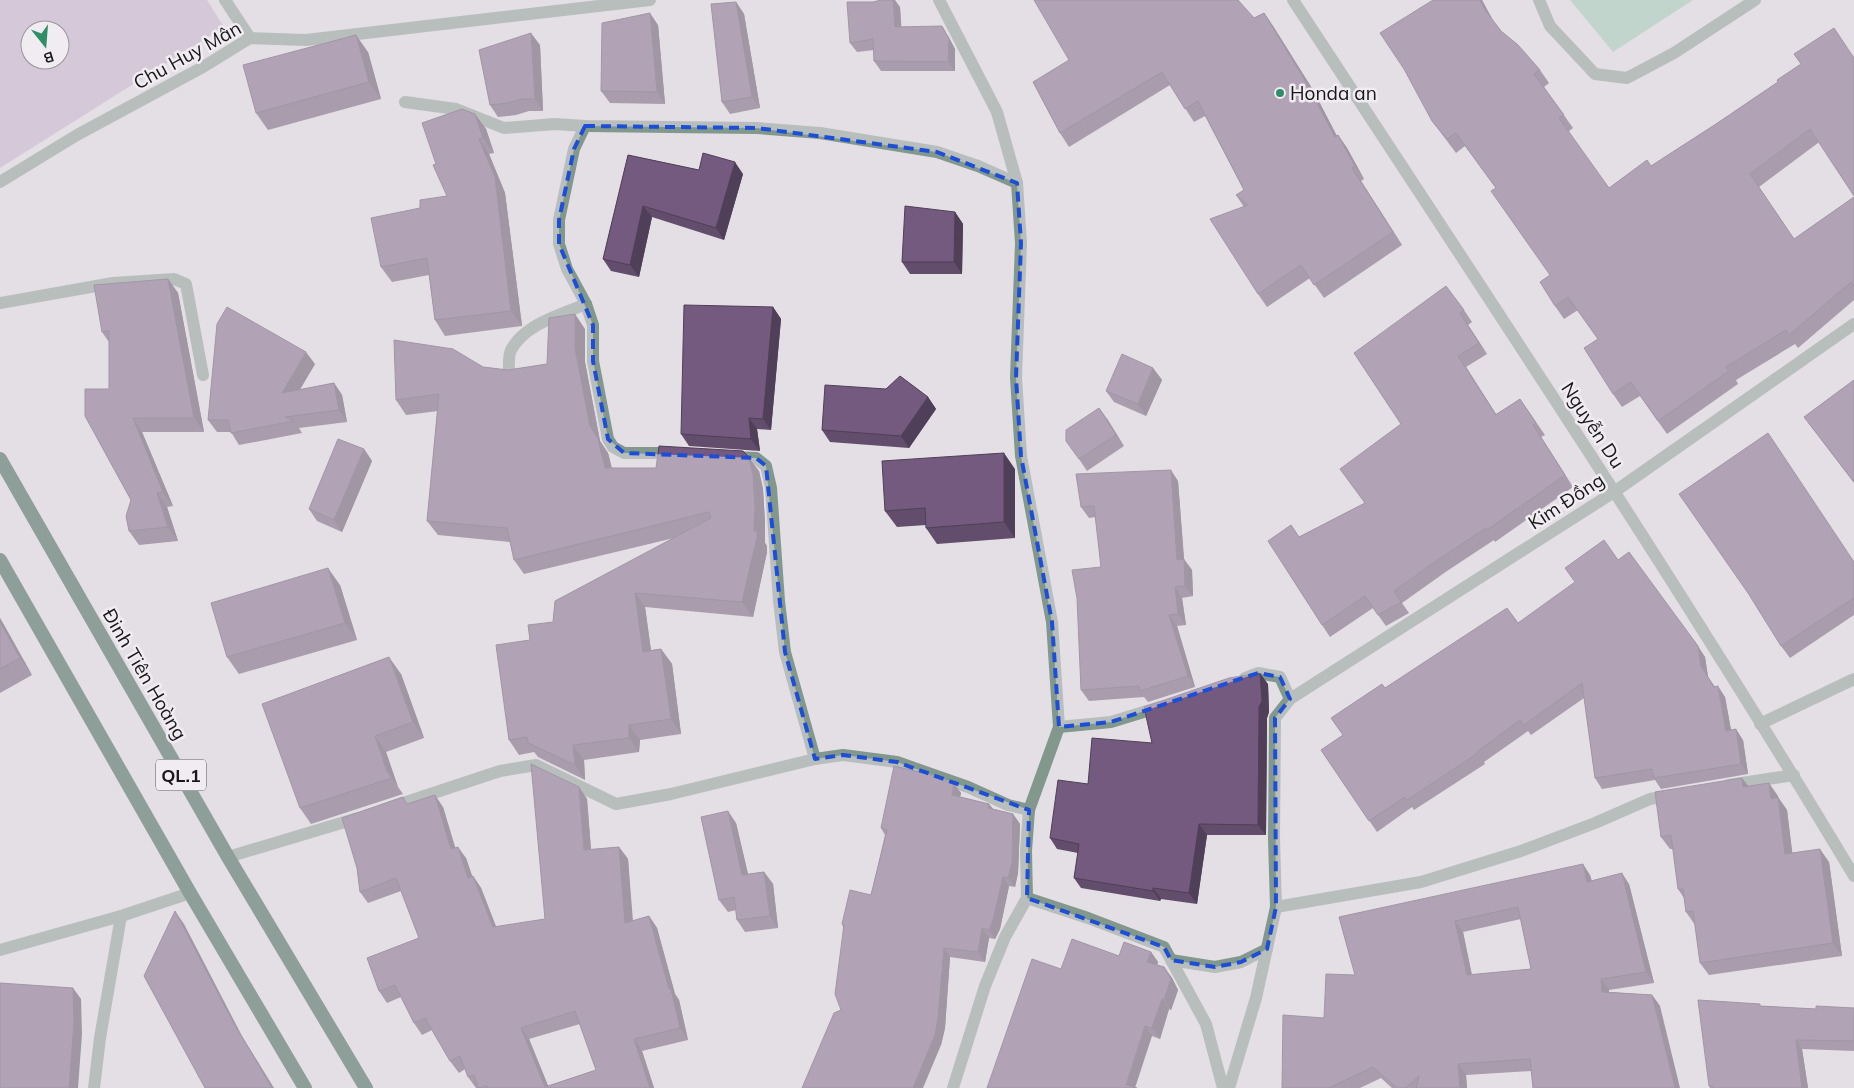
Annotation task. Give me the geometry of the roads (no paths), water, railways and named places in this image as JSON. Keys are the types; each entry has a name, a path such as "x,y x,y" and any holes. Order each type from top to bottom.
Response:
{"highway":[{"name":"Đinh Tiên Hoàng","path":"0,459 228,857 366,1088"},
{"name":"QL.1","path":"0,560 304,1088"}],"street":[{"path":"225,0 250,38"},
{"name":"Chu Huy Mân","path":"0,182 77,135 203,67 250,38 306,40 650,0"},
{"path":"939,0 997,112 1017,183 1021,243 1016,378 1021,456 1052,622 1059,727 1028,810 1026,851 1027,898 1005,937 985,986 953,1088"},
{"name":"Nguyễn Du","path":"1294,0 1614,492 1794,775 1854,876"},
{"path":"1539,0 1550,26 1595,74 1627,78 1674,53 1755,0"},
{"path":"405,102 456,109 504,128 555,124 757,128 820,133 937,152 978,166 1017,183"},
{"path":"585,126 574,149 559,220 559,244 567,269 586,304 593,324 593,361 608,439 613,447 624,453 688,454"},
{"path":"0,303 25,297 113,283 174,279 186,284 203,375"},
{"path":"509,373 510,352 532,327 586,304"},
{"name":"Kim Đồng","path":"1290,699 1614,492 1854,324"},
{"path":"718,456 756,458 766,466 771,488 779,602 785,652 815,759"},
{"path":"1229,1088 1256,998 1276,907 1274,839 1275,718 1290,699 1280,677 1258,673 1232,682"},
{"path":"1760,724 1854,679"},
{"path":"1059,727 1111,722 1173,703"},
{"path":"228,857 377,812 500,771 536,765 616,804 671,794 815,759 843,755 897,762 968,787 1008,805 1028,810"},
{"path":"1712,788 1794,775"},
{"path":"1276,907 1421,882 1521,851 1595,823 1650,799 1685,792"},
{"path":"0,950 121,916 190,893"},
{"path":"1027,898 1088,918 1164,947 1206,1024 1223,1088"},
{"path":"94,1088 100,1038 121,916"},
{"path":"1171,960 1215,967 1241,962 1267,950"}],"place":[{"name":"Honda an","path":"1280,93"}]}
